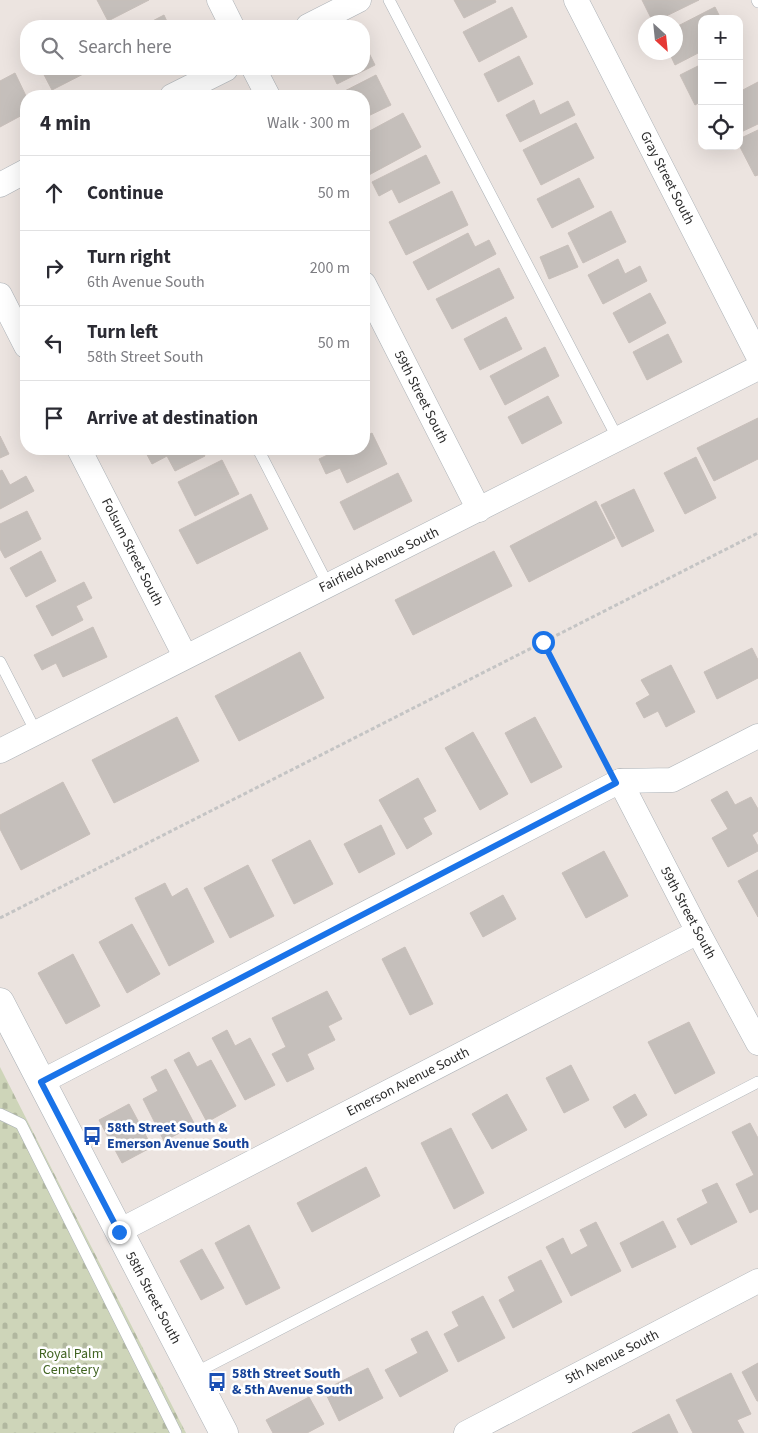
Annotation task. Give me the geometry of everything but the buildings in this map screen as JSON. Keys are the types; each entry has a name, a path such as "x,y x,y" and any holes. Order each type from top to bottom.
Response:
{"street":[{"path":"219,0 229,20"},
{"path":"320,20 359,0"},
{"name":"Gray Street South","path":"576,0 758,356"},
{"path":"184,90 214,75"},
{"path":"257,75 265,90"},
{"path":"0,185 20,174"},
{"path":"0,295 20,334"},
{"name":"59th Street South","path":"370,296 479,510"},
{"name":"Fairfield Avenue South","path":"0,751 758,368"},
{"name":"Folsum Street South","path":"82,455 185,656"},
{"path":"41,1082 618,782 672,780 758,736"},
{"name":"59th Street South","path":"618,782 758,1043"},
{"name":"Emerson Avenue South","path":"119,1232 698,932"},
{"name":"58th Street South","path":"0,1002 224,1433"},
{"name":"5th Avenue South","path":"466,1433 758,1281"}],"lane":[{"path":"389,0 618,439"},
{"path":"261,455 328,585"},
{"path":"0,662 36,732"},
{"path":"193,1374 758,1082"},
{"path":"0,1114 21,1124 176,1433"}],"path":[{"path":"0,918 758,533"},
{"path":"543,642 618,782"}],"green space":[{"name":"Royal Palm Cemetery","path":"0,1067 186,1433 0,1433"}],"place":[{"name":"58th Street South & Emerson Avenue South","path":"92,1136"},
{"name":"58th Street South & 5th Avenue South","path":"217,1382"}],"route":[{"path":"119,1232 41,1082 616,783 543,642"}]}
